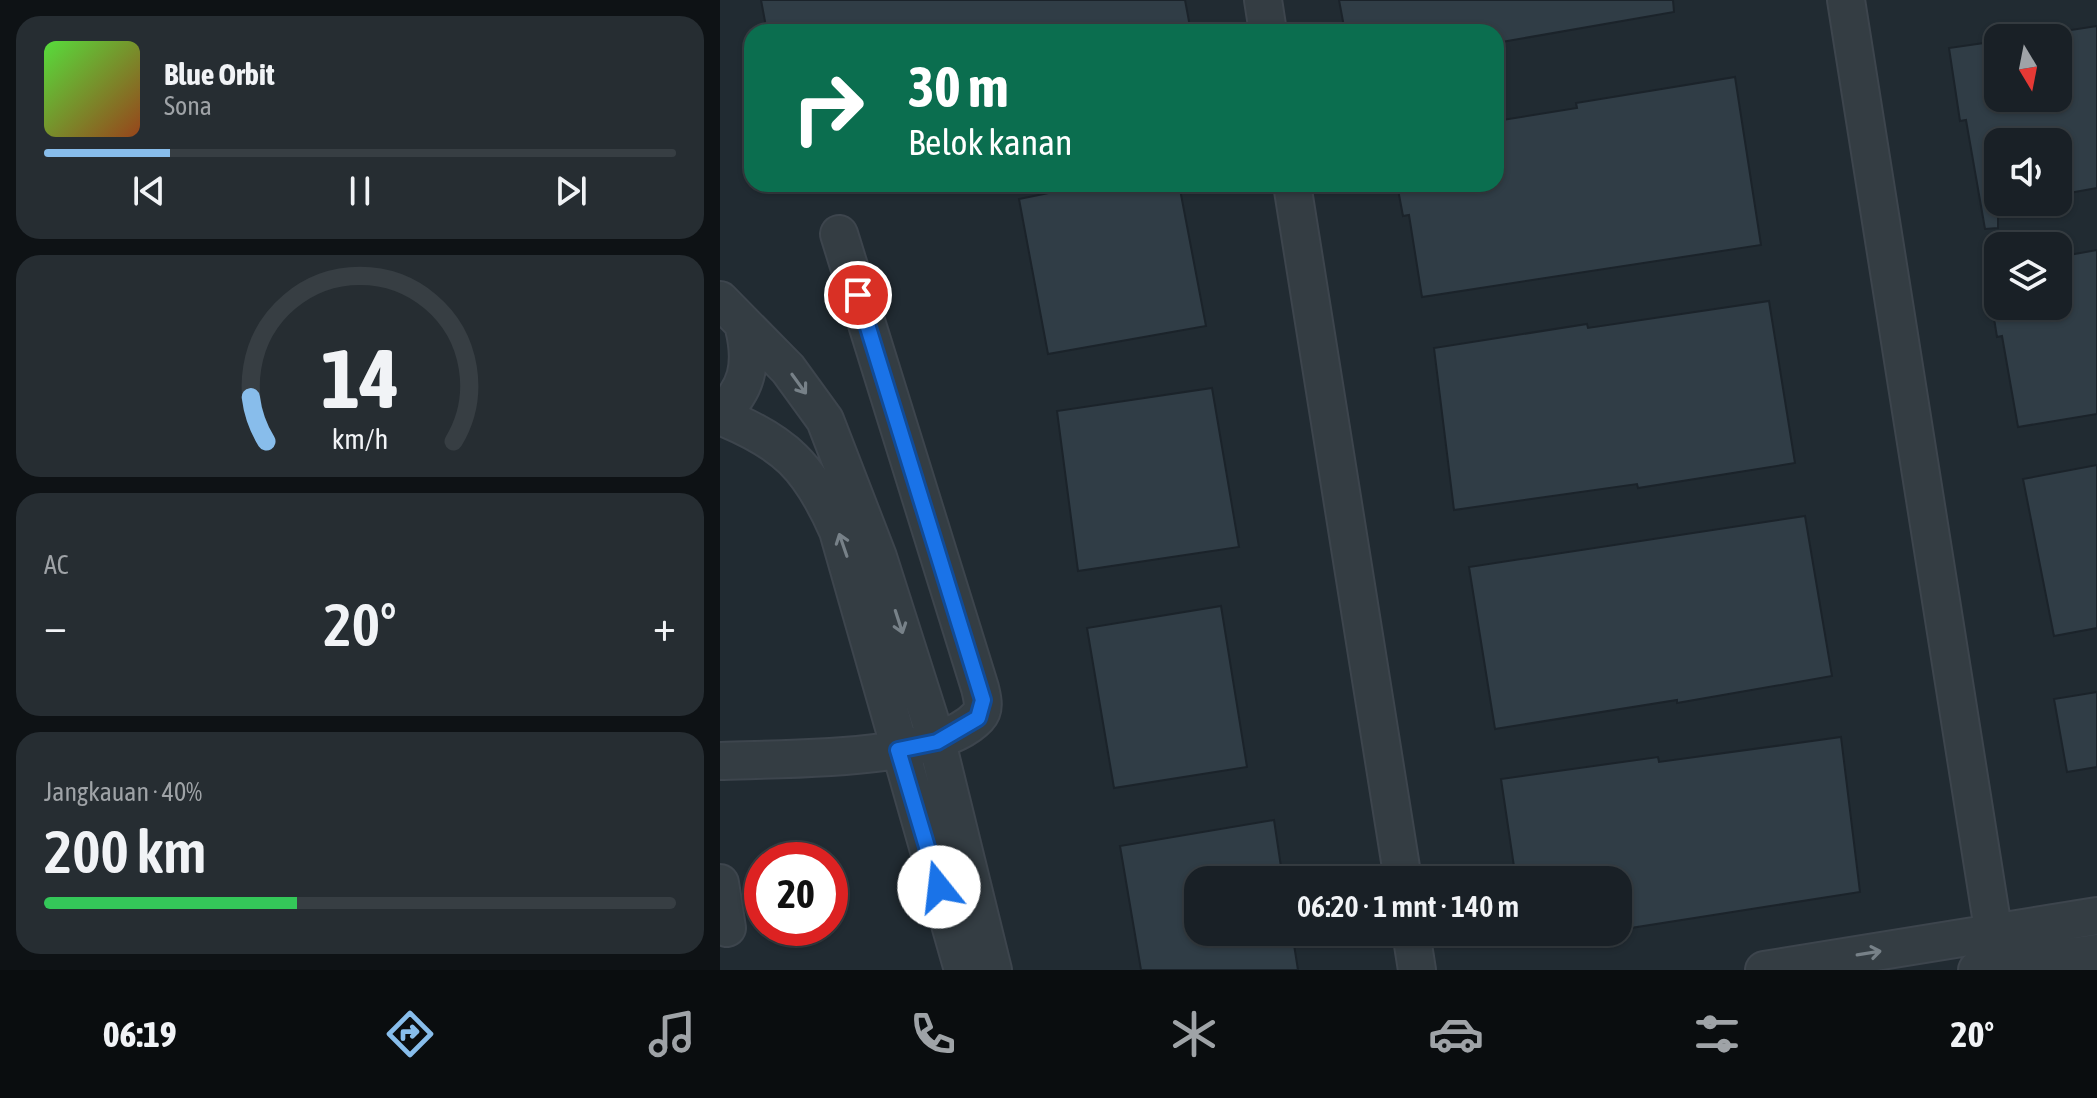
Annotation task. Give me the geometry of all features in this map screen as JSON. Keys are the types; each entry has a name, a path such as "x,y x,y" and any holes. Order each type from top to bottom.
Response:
{"lane":[{"path":"1263,0 1267,24"},
{"path":"1846,0 1989,956"},
{"path":"1293,192 1401,866"},
{"path":"720,761 898,750 937,742 978,718 983,700 839,234"},
{"path":"720,300 744,328 788,369 825,420 878,557 937,742 993,970"},
{"path":"744,328 750,352 748,377 737,398 720,415 757,430 784,448 822,494 854,579 898,750 963,970"},
{"path":"720,883 727,928"},
{"path":"1989,956 2097,916"},
{"path":"1413,946 1417,970"},
{"path":"1764,970 1989,956 2097,953"}],"building":[{"path":"761,0 1185,0 1190,24 766,24"},
{"path":"1339,0 1673,0 1674,12 1504,42 1504,24 1344,24"},
{"path":"2097,26 2097,188 2072,192 2072,128 1984,128 1984,216 1998,216 1998,228 1985,229 1966,120 1960,121 1949,48 1984,43 1984,112 2072,112 2072,30"},
{"path":"1735,77 1761,245 1422,297 1409,215 1403,216 1398,192 1504,192 1504,120 1577,108 1576,103"},
{"path":"1054,192 1181,192 1206,326 1048,354 1019,199"},
{"path":"2097,250 2097,414 2018,427 2002,336 1997,337 1994,320 2072,320 2072,254"},
{"path":"1769,301 1795,463 1638,488 1637,484 1454,510 1434,348 1587,324 1588,328"},
{"path":"1212,388 1239,547 1078,571 1057,411"},
{"path":"2097,465 2097,628 2054,636 2023,479"},
{"path":"1805,516 1832,676 1677,703 1677,700 1495,729 1469,567"},
{"path":"1221,606 1247,767 1114,788 1087,628"},
{"path":"2097,692 2097,767 2067,772 2054,699"},
{"path":"1841,737 1860,892 1632,928 1632,866 1514,866 1501,779 1658,757 1659,762"},
{"path":"1274,820 1281,866 1184,866 1184,946 1294,946 1298,970 1141,970 1120,846"}],"route":[{"path":"858,295 983,700 983,709 978,718 937,742 898,750 939,887"}]}
